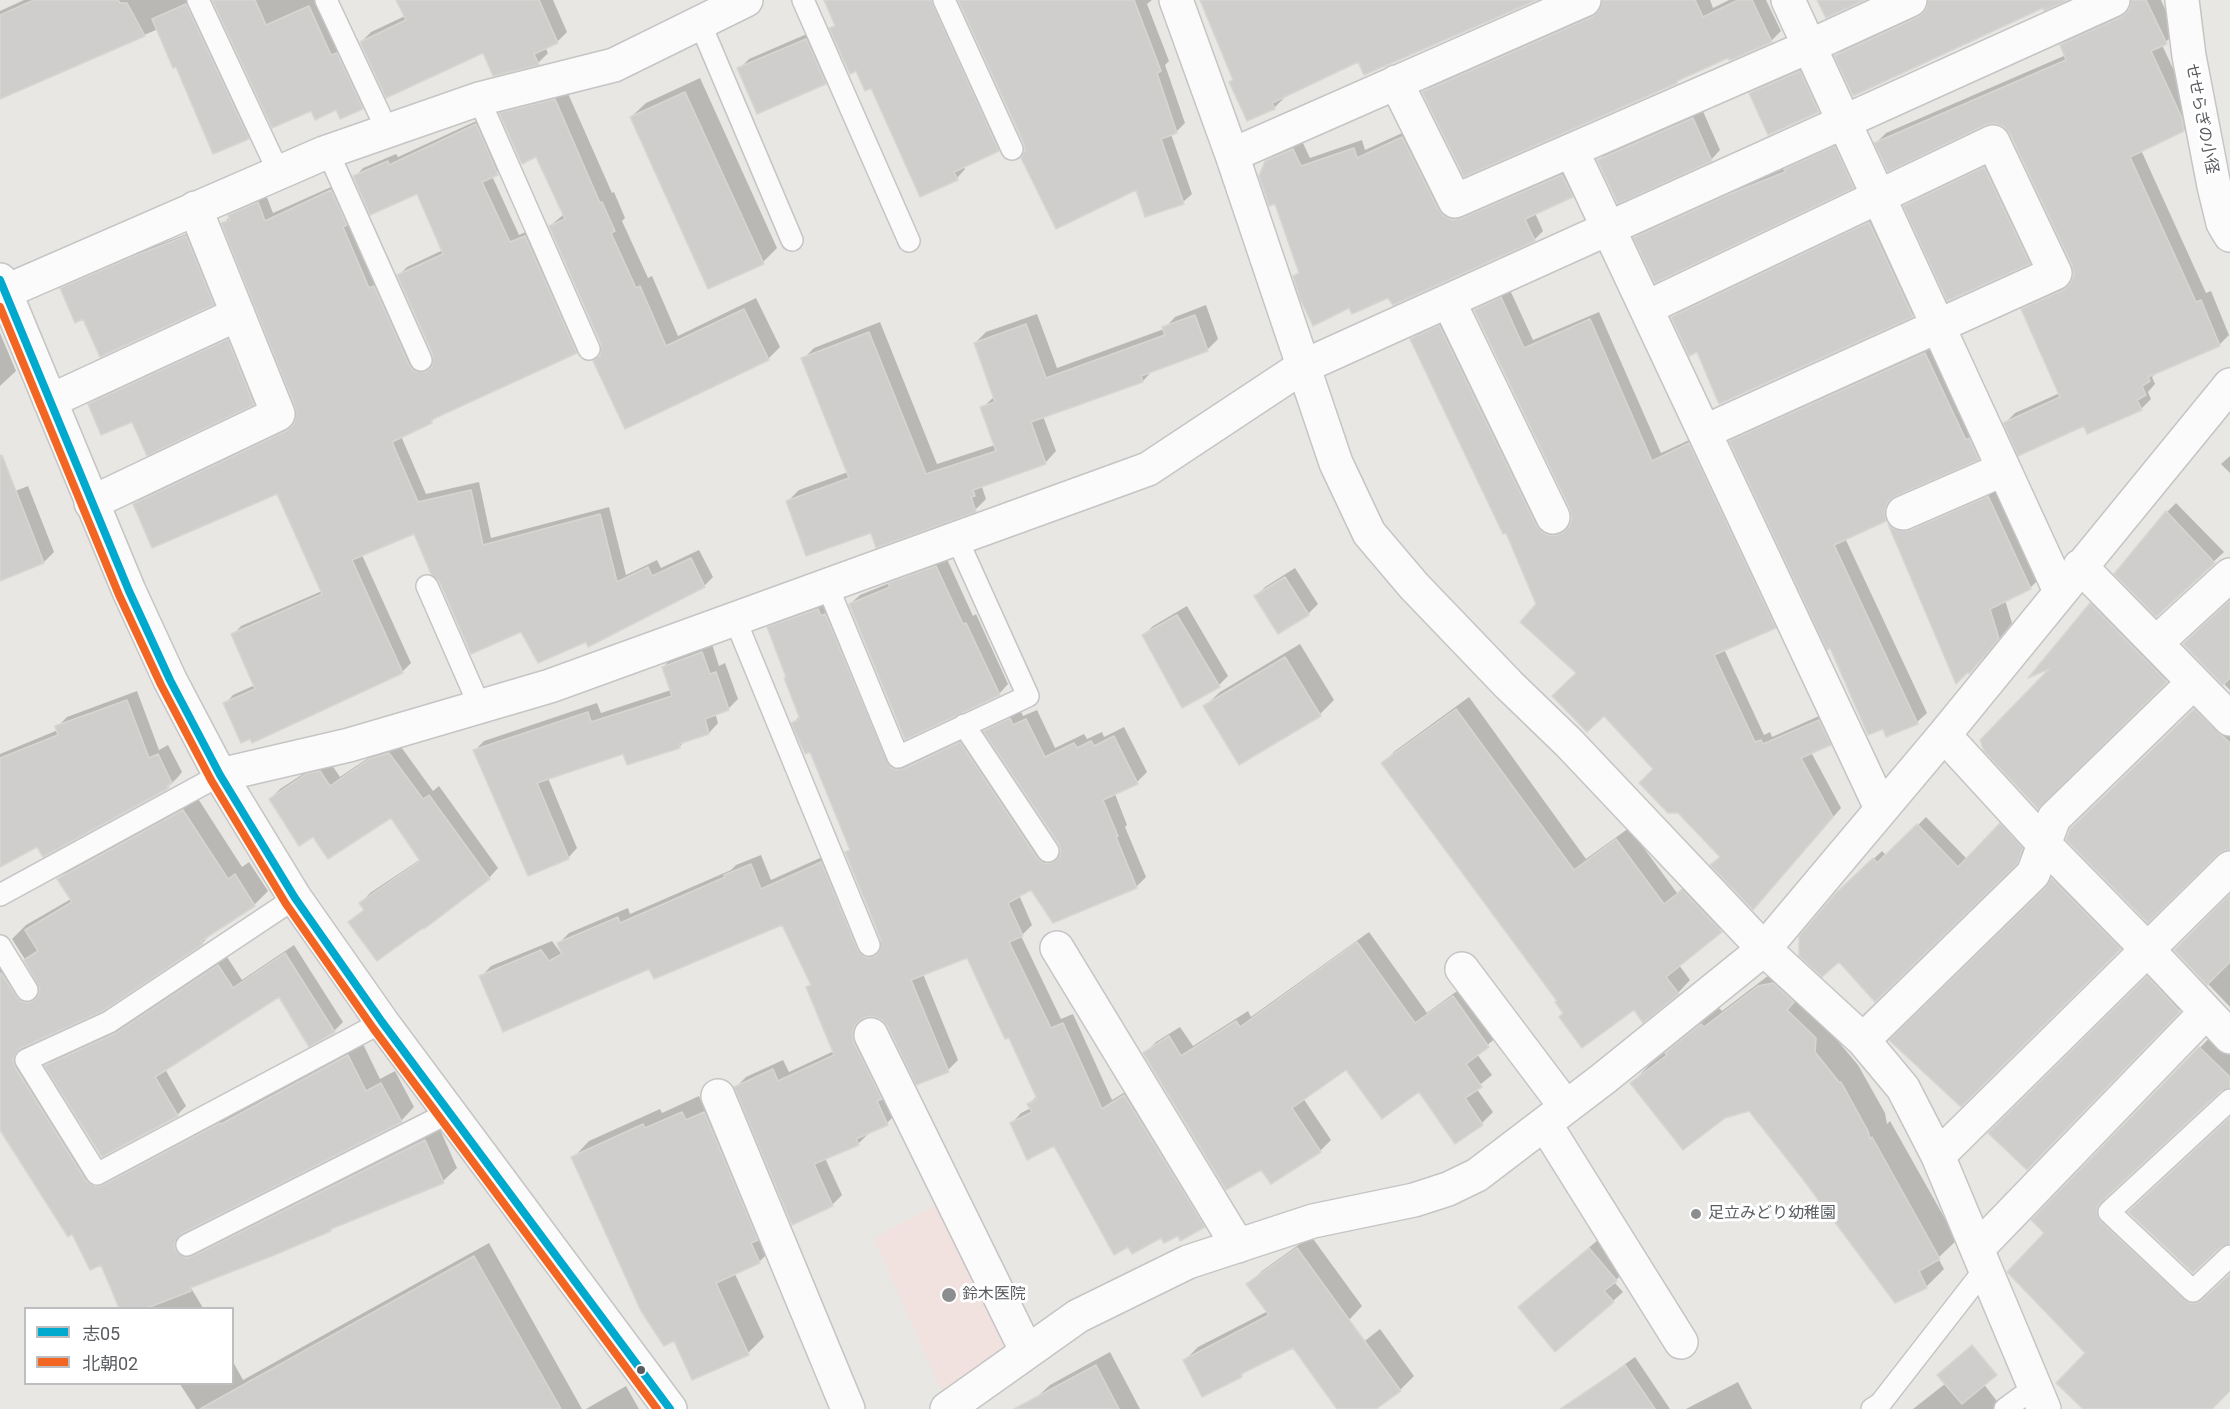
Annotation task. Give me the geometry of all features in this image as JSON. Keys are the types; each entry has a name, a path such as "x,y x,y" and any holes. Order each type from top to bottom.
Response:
{"street":[{"path":"670,1409 382,1022 295,898 220,775 170,680 2,289 328,152 387,130 479,99 614,65 746,0"},
{"path":"1176,0 1232,155 1336,463 1369,532 1390,560 1509,685 1569,743 1764,949 1863,1040 1903,1088 1938,1156 2039,1398"},
{"path":"1232,155 1584,0"},
{"path":"1788,0 2004,469 2070,579 2156,643 2230,719"},
{"path":"1396,82 1455,201 1910,0"},
{"path":"220,775 349,745 550,686 1148,470 1302,367 2113,0"},
{"name":"せせらぎの小径","path":"2182,0 2189,57 2214,186 2223,223 2230,236"},
{"path":"1646,308 1993,142 2055,273 1704,432"},
{"path":"1572,151 1881,807"},
{"path":"92,503 278,414 195,208"},
{"path":"1449,302 1553,517"},
{"path":"50,401 238,314"},
{"path":"947,1409 1078,1316 1188,1262 1312,1221 1414,1200 1448,1189 1477,1175 1764,949 1881,807 1944,735 2230,385"},
{"path":"1903,513 2004,469"},
{"path":"2156,643 2230,575"},
{"path":"1863,1040 2032,874 2054,818 2193,683"},
{"path":"1944,735 2044,844 2230,1037"},
{"path":"1938,1156 2230,868"},
{"path":"1057,948 1238,1246"},
{"path":"1462,969 1556,1115 1681,1342"},
{"path":"1981,1259 2206,1012"},
{"path":"871,1035 1027,1352"},
{"path":"718,1096 848,1409"}],"lane":[{"path":"198,0 279,173"},
{"path":"326,0 387,130"},
{"path":"803,0 909,241"},
{"path":"944,0 1012,149"},
{"path":"700,23 792,240"},
{"path":"479,99 589,349"},
{"path":"328,152 421,360"},
{"path":"827,585 898,757 1028,696 957,539"},
{"path":"427,586 480,707"},
{"path":"735,619 869,945"},
{"path":"964,726 1048,851"},
{"path":"0,895 220,775"},
{"path":"295,898 108,1022 26,1060 97,1174 382,1022"},
{"path":"0,946 27,990"},
{"path":"2230,1101 2109,1212 2193,1292 2230,1256"},
{"path":"187,1245 448,1113"},
{"path":"1872,1409 1880,1404 1981,1259"},
{"path":"2005,1409 2039,1398"}],"shaded area":[{"name":"鈴木医院","path":"951,1197 1027,1352 949,1407 874,1238"}],"building":[{"path":"34,0 118,0 120,3 127,3 145,36 0,99 0,15"},
{"path":"212,0 255,0 266,25 309,6 331,55 337,53 363,109 340,119 336,110 315,120 311,111 272,128"},
{"path":"396,0 539,0 558,43 534,54 539,65 493,76 483,53 386,98 360,42 406,20"},
{"path":"824,0 931,0 999,151 954,172 958,180 920,197 871,88 865,91 856,71 850,74 829,28 835,26"},
{"path":"958,0 1134,0 1161,71 1157,73 1177,133 1161,139 1184,204 1145,217 1136,190 1056,229 1021,158 1025,151 1024,144"},
{"path":"1200,0 1537,0 1364,75 1358,62 1272,103 1275,109 1247,121 1229,82 1233,80"},
{"path":"1602,0 1695,0 1703,17 1738,0 1752,0 1772,42 1733,59 1728,58 1677,83 1464,177 1422,92 1592,17 1599,11"},
{"path":"1817,0 1865,0 1826,18"},
{"path":"1928,0 2068,0 2044,11 2043,8 1853,96 1834,56 1918,17 1926,10"},
{"path":"2131,0 2146,0 2167,44 2151,51 2182,118 2184,131 2130,157 2196,302 2201,300 2220,346 2148,377 2150,381 2142,386 2146,395 2137,400 2142,410 2087,434 2084,426 2018,456 2003,423 2060,397 2021,309 2063,290 2070,284 2074,275 2072,265 2010,134 2003,126 1994,123 1985,125 1888,172 1874,143 2066,60 2060,45 2121,17 2129,10"},
{"path":"186,4 249,139 213,154 176,67 173,68 152,19"},
{"path":"806,39 826,84 757,114 737,68"},
{"path":"1800,71 1819,112 1768,135 1749,93"},
{"path":"685,92 764,264 708,289 630,117"},
{"path":"555,99 600,203 602,202 615,231 611,233 636,288 640,286 666,346 744,309 769,360 625,429 593,361 600,356 601,344 549,226 565,219 536,157 522,164 499,113"},
{"path":"1693,118 1712,161 1618,204 1597,160"},
{"path":"476,124 498,175 482,182 510,242 525,236 577,353 431,420 432,423 392,442 418,502 471,490 483,545 600,514 617,582 648,567 652,576 691,558 705,587 588,647 586,642 538,663 521,632 471,654 439,581 431,574 414,534 352,560 403,673 252,743 250,739 241,743 223,703 255,689 231,634 322,594 277,494 152,548 133,504 286,431 293,425 296,417 295,407 221,223 230,220 228,215 258,202 265,221 331,190 347,225 343,227 369,288 374,286 409,365 414,371 426,372 432,367 433,355 397,275 443,254 417,194 370,215 353,176 388,161 389,165"},
{"path":"1402,137 1438,209 1444,216 1453,220 1562,175 1573,197 1525,219 1535,241 1393,305 1388,298 1352,314 1349,308 1313,326 1300,299 1293,276 1299,273 1275,204 1269,206 1259,176 1265,161 1293,149 1301,166 1354,148 1357,158"},
{"path":"1835,146 1854,188 1655,283 1633,238 1727,195 1785,172 1784,169"},
{"path":"1984,167 2030,264 1947,301 1903,206"},
{"path":"1869,222 1913,317 1719,404 1697,352 1689,356 1671,317"},
{"path":"186,236 214,305 100,357 83,319 75,323 60,288"},
{"path":"1501,297 1524,348 1590,319 1652,461 1689,443 1776,628 1714,655 1755,742 1761,740 1763,744 1819,720 1831,745 1801,758 1833,817 1753,910 1710,865 1720,857 1678,813 1668,813 1639,783 1653,769 1604,716 1587,732 1552,696 1576,673 1520,622 1536,604 1506,533 1503,534 1410,339 1439,325 1536,525 1543,533 1552,536 1561,534 1569,527 1572,518 1570,509 1474,310"},
{"path":"1195,315 1208,351 1141,376 1143,382 1031,422 1046,464 973,490 975,496 971,497 976,512 876,548 871,533 806,556 786,501 849,478 801,358 869,332 926,474 996,451 980,407 995,402 974,343 1026,324 1046,378 1165,335 1162,327"},
{"path":"228,339 254,405 147,456 132,422 101,435 88,404"},
{"path":"1925,353 1966,440 1969,438 1979,460 1896,496 1888,502 1885,510 1886,521 1834,545 1918,724 1886,737 1883,729 1868,735 1830,648 1827,650 1729,441"},
{"path":"2,455 44,563 0,581 0,456"},
{"path":"1988,496 2031,589 1990,609 1999,639 1969,674 1968,672 1956,684 1888,524 1900,531 1910,530"},
{"path":"2166,511 2215,563 2156,617 2114,574"},
{"path":"936,566 1000,695 905,740 849,604 890,587 888,583"},
{"path":"1285,577 1309,615 1278,634 1254,596"},
{"path":"2230,600 2230,678 2223,685 2183,644"},
{"path":"2090,603 2167,682 2038,809 1984,751 1980,740 2049,669 2028,678"},
{"path":"818,609 821,616 825,614 890,767 896,770 903,769 960,742 1037,858 1043,863 1049,864 1059,857 1061,851 1059,844 983,731 1010,718 1013,725 1026,719 1045,757 1074,743 1077,748 1091,741 1094,746 1114,736 1138,784 1103,800 1137,888 1053,923 1031,890 1008,903 1023,936 1009,942 1051,1028 1063,1023 1102,1109 1124,1095 1205,1227 1180,1241 1178,1236 1164,1243 1161,1238 1132,1254 1128,1247 1114,1255 1054,1146 1027,1160 1010,1123 1032,1112 1027,1104 1037,1099 1009,1038 1005,1039 967,958 911,980 949,1072 916,1085 888,1027 882,1020 872,1016 862,1018 855,1025 852,1034 854,1043 882,1099 877,1101 888,1125 856,1139 859,1145 814,1164 833,1206 792,1225 734,1087 773,1069 778,1081 834,1055 806,987 811,985 782,925 654,979 649,969 503,1032 479,976 541,950 549,961 562,954 557,943 618,917 620,923 751,864 761,889 821,862 858,950 868,958 874,957 879,952 881,940 845,852 850,850 810,752 805,754 791,723 800,719 767,627"},
{"path":"1177,615 1220,687 1182,708 1142,635"},
{"path":"702,652 710,674 716,672 729,710 705,719 709,734 679,744 680,748 627,765 623,754 537,783 569,859 528,876 473,750 588,712 591,722 672,696 662,667"},
{"path":"1285,657 1321,716 1239,765 1203,706"},
{"path":"127,700 149,758 158,754 172,783 167,786 169,788 43,857 37,847 0,867 0,758 58,735 55,726"},
{"path":"1456,709 1574,870 1616,839 1664,904 1682,890 1722,932 1666,977 1679,994 1643,1023 1634,1010 1582,1048 1559,1017 1563,1013 1555,1002 1557,1001 1381,763"},
{"path":"2194,709 2230,743 2230,850 2217,855 2148,923 2066,840 2070,829"},
{"path":"389,753 423,799 429,795 490,879 377,961 348,922 364,910 359,903 420,861 391,818 328,859 313,837 299,846 269,799 306,774 320,771 330,786 369,759"},
{"path":"183,810 228,879 235,874 255,906 201,941 203,944 103,1011 21,1048 16,1053 13,1059 15,1067 86,1181 96,1187 103,1185 348,1055 366,1091 381,1083 402,1122 181,1234 174,1244 176,1251 186,1258 193,1256 425,1140 444,1183 190,1288 191,1291 150,1307 119,1307 101,1265 90,1270 72,1234 68,1237 0,1130 0,974 20,1001 28,1003 38,996 40,989 24,960 38,951 25,930 72,902 57,879"},
{"path":"2000,823 2023,848 2017,864 1875,1002 1839,962 1822,977 1799,956 1799,936 1835,894 1873,858 1877,863 1917,824 1958,867"},
{"path":"2051,878 2121,949 1961,1107 1889,1040 2046,887"},
{"path":"2230,894 2230,962 2207,985 2174,950"},
{"path":"1357,942 1415,1023 1453,996 1489,1047 1466,1064 1482,1087 1465,1098 1483,1125 1455,1144 1419,1092 1382,1119 1346,1070 1292,1108 1321,1152 1271,1184 1261,1170 1226,1190 1143,1053 1169,1036 1181,1056 1236,1021 1240,1027"},
{"path":"285,953 335,1032 309,1047 279,997 155,1077 178,1116 102,1157 44,1066 116,1033 218,965 233,988"},
{"path":"2147,976 2180,1012 2027,1170 1988,1133"},
{"path":"1773,983 1794,1002 1787,1010 1816,1038 1815,1052 1841,1082 1868,1131 1870,1139 1872,1137 1940,1259 1919,1271 1927,1288 1895,1303 1749,1111 1725,1118 1683,1150 1630,1083 1667,1055 1665,1053 1701,1024 1704,1027 1758,986"},
{"path":"2199,1047 2230,1077 2230,1088 2221,1091 2100,1203 2097,1215 2100,1221 2189,1303 2201,1301 2230,1274 2230,1391 2212,1409 2083,1409 2056,1383 2085,1353 2007,1272 2044,1233 2031,1220"},
{"path":"682,1112 686,1120 704,1112 758,1240 751,1243 760,1263 716,1283 749,1355 692,1380 674,1341 664,1346 641,1311 571,1157 643,1124 645,1128"},
{"path":"2230,1117 2230,1244 2221,1247 2193,1273 2128,1212"},
{"path":"1297,1248 1401,1391 1376,1409 1337,1409 1293,1348 1202,1397 1183,1360 1269,1315 1246,1284"},
{"path":"1589,1248 1617,1281 1604,1291 1614,1302 1555,1352 1518,1307"},
{"path":"474,1256 561,1409 200,1409"},
{"path":"1972,1345 1997,1375 1962,1404 1937,1375"},
{"path":"1096,1365 1119,1409 1014,1409"},
{"path":"1625,1365 1655,1409 1560,1409 1600,1382"}],"transit line":[{"name":"志05","path":"0,280 129,591 170,680 220,775 295,898 382,1022 670,1409"},
{"name":"北朝02","path":"0,307 119,595 161,685 211,780 286,904 373,1028 657,1409"}],"place":[{"name":"足立みどり幼稚園","path":"1696,1214"},
{"name":"鈴木医院","path":"949,1295"}]}
